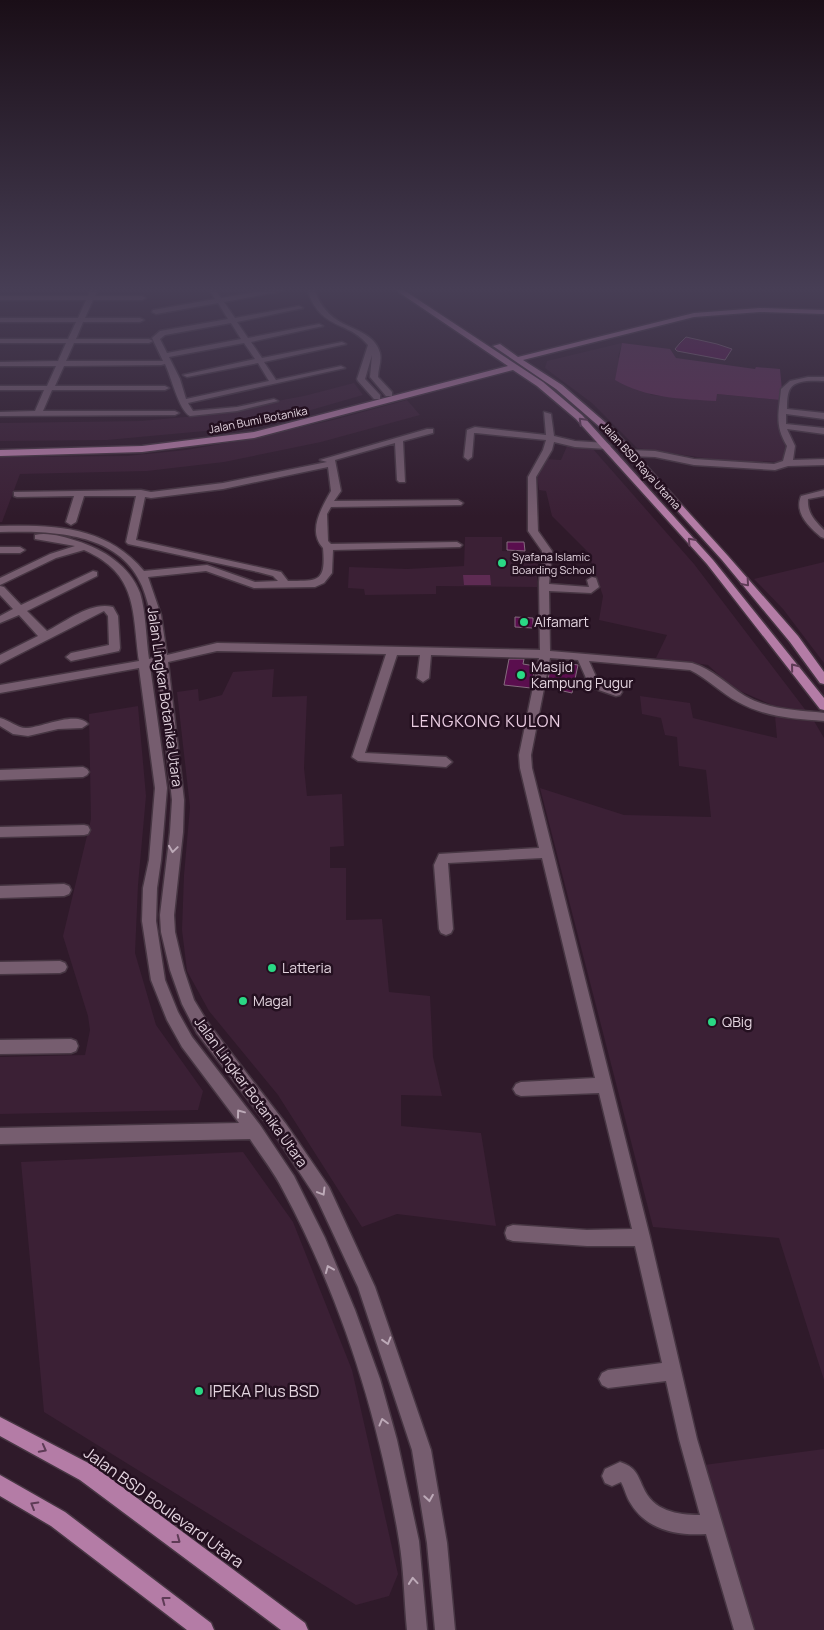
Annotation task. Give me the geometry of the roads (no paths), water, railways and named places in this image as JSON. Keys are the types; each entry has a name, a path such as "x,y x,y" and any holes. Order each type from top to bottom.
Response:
{"main road":[{"name":"Jalan Bumi Botanika","path":"0,446 151,442 252,432 377,397 508,365"},
{"name":"Jalan Bumi Botanika","path":"0,453 123,450 199,443 313,421 509,365"},
{"name":"Jalan BSD Raya Utama","path":"518,365 563,403 607,446 710,562 824,706"},
{"name":"Jalan BSD Raya Utama","path":"519,365 579,403 630,453 725,558 794,639 824,680"},
{"path":"710,562 725,558"},
{"name":"Jalan BSD Boulevard Utara","path":"0,1426 86,1473 298,1630"},
{"path":"0,1485 58,1518 204,1630"}],"street":[{"path":"38,414 59,365"},
{"path":"170,365 176,379 179,394 187,406 188,413 193,415 274,401"},
{"path":"187,375 240,365"},
{"path":"264,365 274,382"},
{"path":"366,365 361,379 377,397"},
{"path":"375,365 374,377 389,394"},
{"path":"189,401 341,368"},
{"path":"787,463 792,453 792,446 785,437 782,426 785,389 791,382 802,379 824,379"},
{"path":"0,388 165,388"},
{"path":"783,411 824,416"},
{"path":"0,414 175,414"},
{"path":"547,414 550,438 548,447 534,469 532,478 534,531 547,551 544,587 545,654 525,756 547,853 580,980 642,1238 688,1439 744,1630"},
{"path":"782,426 824,431"},
{"path":"17,494 141,493 151,495 223,486 331,462 430,431"},
{"path":"468,457 470,432 472,431 550,438 576,444 607,446"},
{"path":"399,440 402,480"},
{"path":"630,453 655,454 715,464 776,467 787,463 824,462"},
{"path":"143,578 206,574 217,571 254,585 315,584 329,572 328,547 323,542 322,537 322,514 336,491 331,462"},
{"path":"141,493 131,542 277,574 286,585"},
{"path":"824,493 804,498 802,504 806,516 824,535"},
{"path":"71,522 80,494"},
{"path":"328,504 458,503"},
{"name":"Jalan Lingkar Botanika Utara","path":"0,529 49,529 84,535 119,553 133,564 143,578 151,596 162,660 177,778 178,818 168,885 166,920 171,949 189,1003 202,1026 254,1094 324,1194 362,1274 381,1322 422,1454 441,1573 445,1630"},
{"name":"Jalan Lingkar Botanika Utara","path":"0,537 53,538 84,546 119,568 131,584 137,600 160,776 159,818 150,888 149,921 158,980 172,1016 187,1042 254,1132 288,1182 318,1244 346,1310 371,1379 388,1440 409,1541 417,1630"},
{"path":"52,556 56,547 53,538"},
{"path":"328,547 457,545"},
{"path":"0,582 52,556 84,546"},
{"path":"0,550 20,550"},
{"path":"0,620 93,574"},
{"path":"544,587 591,590 594,587 592,580"},
{"path":"0,589 45,636"},
{"path":"0,660 96,610 109,609 113,616 114,638 89,653 71,657"},
{"path":"0,689 146,664 217,648 426,650 545,654 692,667 705,673 741,699 761,708 786,714 824,717"},
{"path":"393,650 358,756 446,762"},
{"path":"423,678 426,650"},
{"path":"582,657 594,684 616,692"},
{"path":"0,722 5,722 12,729 22,732 39,730 58,724 82,724"},
{"path":"0,775 83,772"},
{"path":"159,818 178,818"},
{"path":"0,832 84,830"},
{"path":"446,929 441,862 444,858 547,853"},
{"path":"0,892 64,890"},
{"path":"0,968 60,967"},
{"path":"0,1047 71,1046"},
{"path":"521,1089 605,1085"},
{"path":"0,1136 254,1132"},
{"path":"513,1234 587,1238 642,1238"},
{"path":"608,1379 672,1371"},
{"path":"612,1476 620,1472 628,1476 632,1480 637,1497 647,1508 664,1521 685,1526 713,1524"}],"place":[{"name":"Syafana Islamic Boarding School","path":"502,563"},
{"name":"Alfamart","path":"524,622"},
{"name":"Masjid Kampung Pugur","path":"521,675"},
{"name":"Latteria","path":"272,968"},
{"name":"Magal","path":"243,1001"},
{"name":"QBig","path":"712,1022"},
{"name":"IPEKA Plus BSD","path":"199,1391"}],"district":[{"name":"LENGKONG KULON","path":"486,721"}]}
